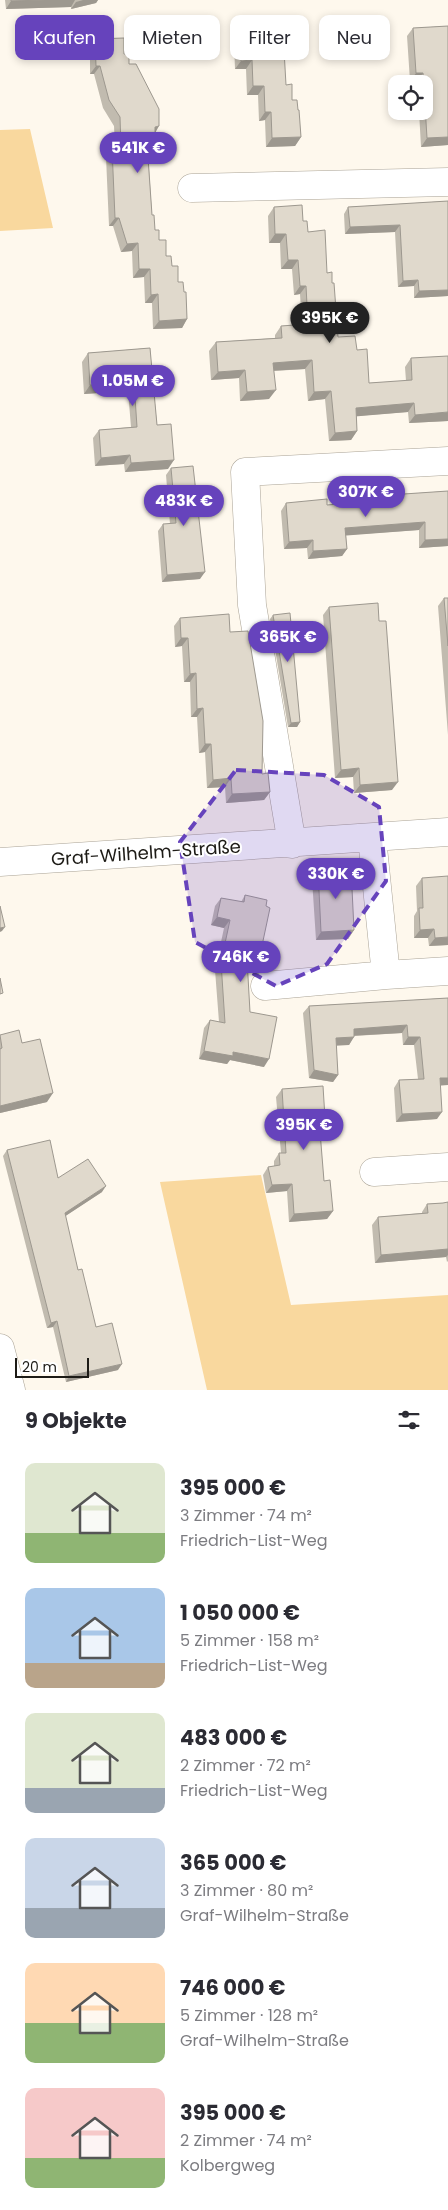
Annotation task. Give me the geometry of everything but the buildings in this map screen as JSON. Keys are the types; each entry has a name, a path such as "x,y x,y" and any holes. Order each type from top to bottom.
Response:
{"street":[{"path":"192,188 448,182"},
{"path":"292,844 252,605 245,472 448,461"},
{"name":"Graf-Wilhelm-Straße","path":"0,862 292,844 448,832"},
{"path":"372,838 386,975"},
{"path":"265,986 448,971"},
{"path":"374,1172 448,1167"},
{"path":"0,1348 11,1390"}],"highlighted area":[{"path":"236,770 324,775 379,807 386,881 327,964 276,986 195,942 180,842"}],"shaded area":[{"path":"30,129 53,228 0,231 0,130"},
{"path":"261,1175 291,1305 448,1295 448,1390 207,1390 160,1182"}]}
